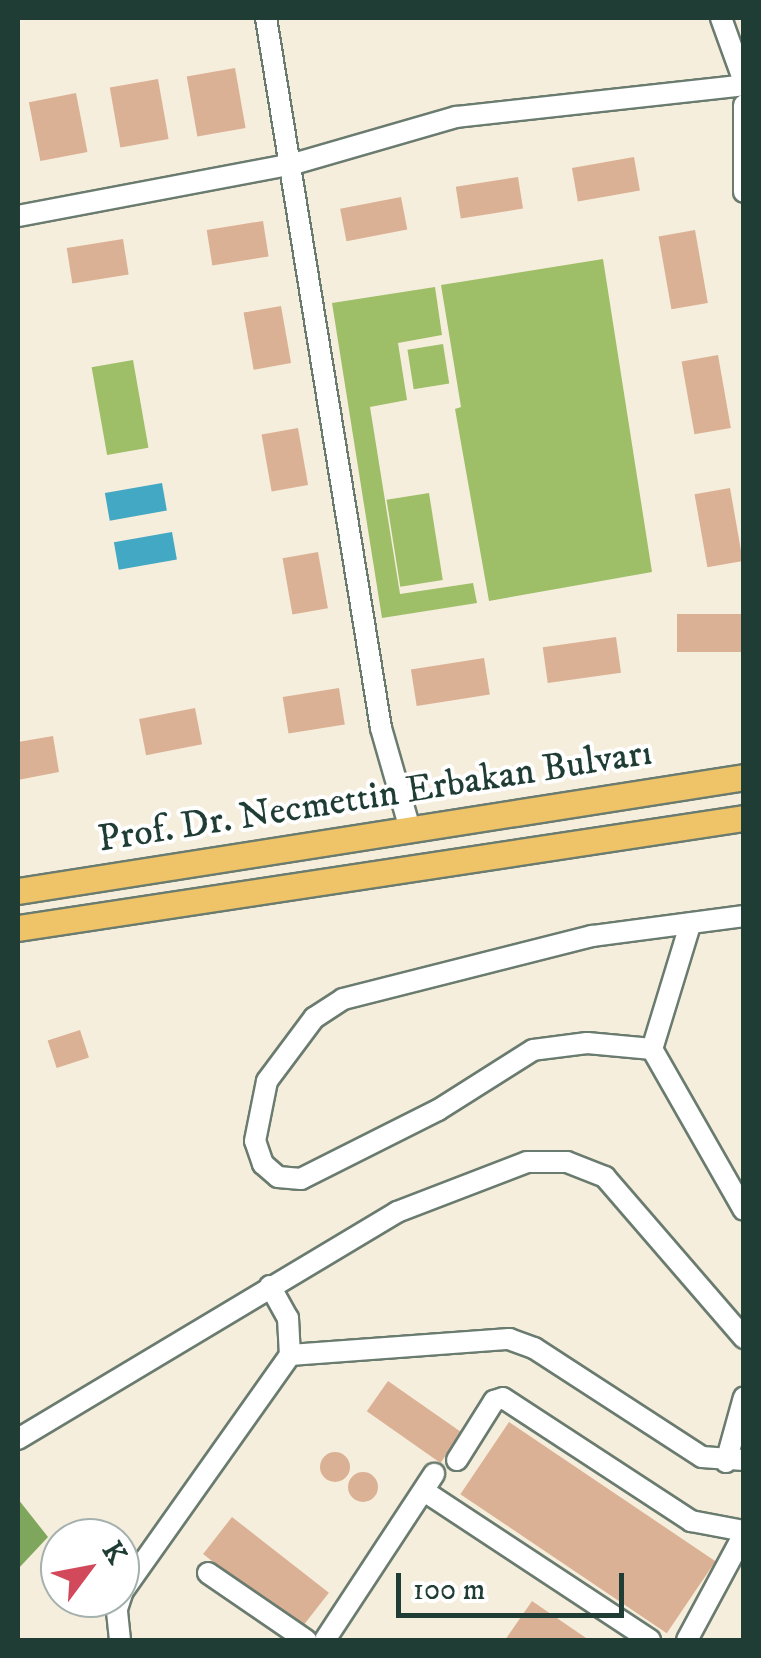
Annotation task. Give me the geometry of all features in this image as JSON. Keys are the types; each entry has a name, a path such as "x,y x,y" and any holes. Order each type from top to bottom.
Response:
{"main road":[{"name":"Prof. Dr. Necmettin Erbakan Bulvarı","path":"18,892 744,776"},
{"name":"Prof. Dr. Necmettin Erbakan Bulvarı","path":"18,928 744,818"}],"street":[{"path":"266,18 293,164 382,728 410,829"},
{"path":"18,216 293,164 456,117 744,84 720,18"},
{"path":"744,105 744,192"},
{"path":"652,1049 587,1043 533,1050 438,1110 301,1179 270,1170 255,1141 267,1082 314,1018 343,1000 592,936 744,916"},
{"path":"690,925 652,1049 744,1210"},
{"path":"18,1440 408,1206 514,1165 553,1160 593,1170 620,1190 744,1338"},
{"path":"120,1640 117,1608 123,1591 290,1354 288,1318 270,1286"},
{"path":"290,1354 509,1339 534,1348 702,1457 735,1461 744,1397"},
{"path":"457,1460 494,1402 503,1398 692,1522 744,1532 688,1640"},
{"path":"325,1640 429,1482 650,1640"},
{"path":"208,1573 306,1640"}],"green space":[{"path":"603,259 652,572 489,601 455,409 461,407 441,285"},
{"path":"435,287 442,335 398,343 407,400 370,407 400,594 473,583 477,603 382,618 332,303"},
{"path":"443,344 449,384 414,389 407,350"},
{"path":"133,360 148,448 107,455 92,367"},
{"path":"429,493 443,580 400,587 387,500"},
{"path":"18,1499 40,1527 40,1546 18,1569"}],"water":[{"path":"162,483 167,511 110,521 105,493"},
{"path":"172,532 177,560 119,570 114,542"}],"building":[{"path":"235,68 246,128 197,137 187,77"},
{"path":"158,79 169,139 120,148 110,88"},
{"path":"76,93 87,152 40,161 29,102"},
{"path":"634,157 640,190 578,201 572,168"},
{"path":"518,177 523,209 461,218 456,187"},
{"path":"401,197 407,229 346,241 340,209"},
{"path":"263,221 269,257 212,265 207,230"},
{"path":"695,230 708,303 671,309 659,236"},
{"path":"123,239 129,275 72,283 67,248"},
{"path":"281,306 291,363 254,370 244,313"},
{"path":"718,355 731,428 694,434 682,361"},
{"path":"298,428 308,485 272,492 262,434"},
{"path":"730,488 743,561 707,567 695,494"},
{"path":"318,552 328,608 292,614 283,558"},
{"path":"677,614 744,614 744,652 677,652"},
{"path":"616,637 621,673 548,683 543,647"},
{"path":"484,658 490,695 417,706 411,670"},
{"path":"339,688 345,725 288,733 283,697"},
{"path":"195,708 202,744 146,755 139,719"},
{"path":"53,736 59,772 18,780 18,742"},
{"path":"80,1030 89,1058 57,1068 48,1041"},
{"path":"388,1381 462,1433 441,1463 367,1411"},
{"path":"509,1422 715,1561 667,1633 460,1494"},
{"path":"335,1452 349,1461 350,1467 341,1481 335,1482 321,1473 320,1467 329,1453"},
{"path":"363,1472 377,1481 378,1487 369,1501 363,1502 349,1493 348,1487 357,1473"},
{"path":"232,1517 329,1593 300,1630 203,1554"},
{"path":"532,1601 589,1640 505,1640"}]}
